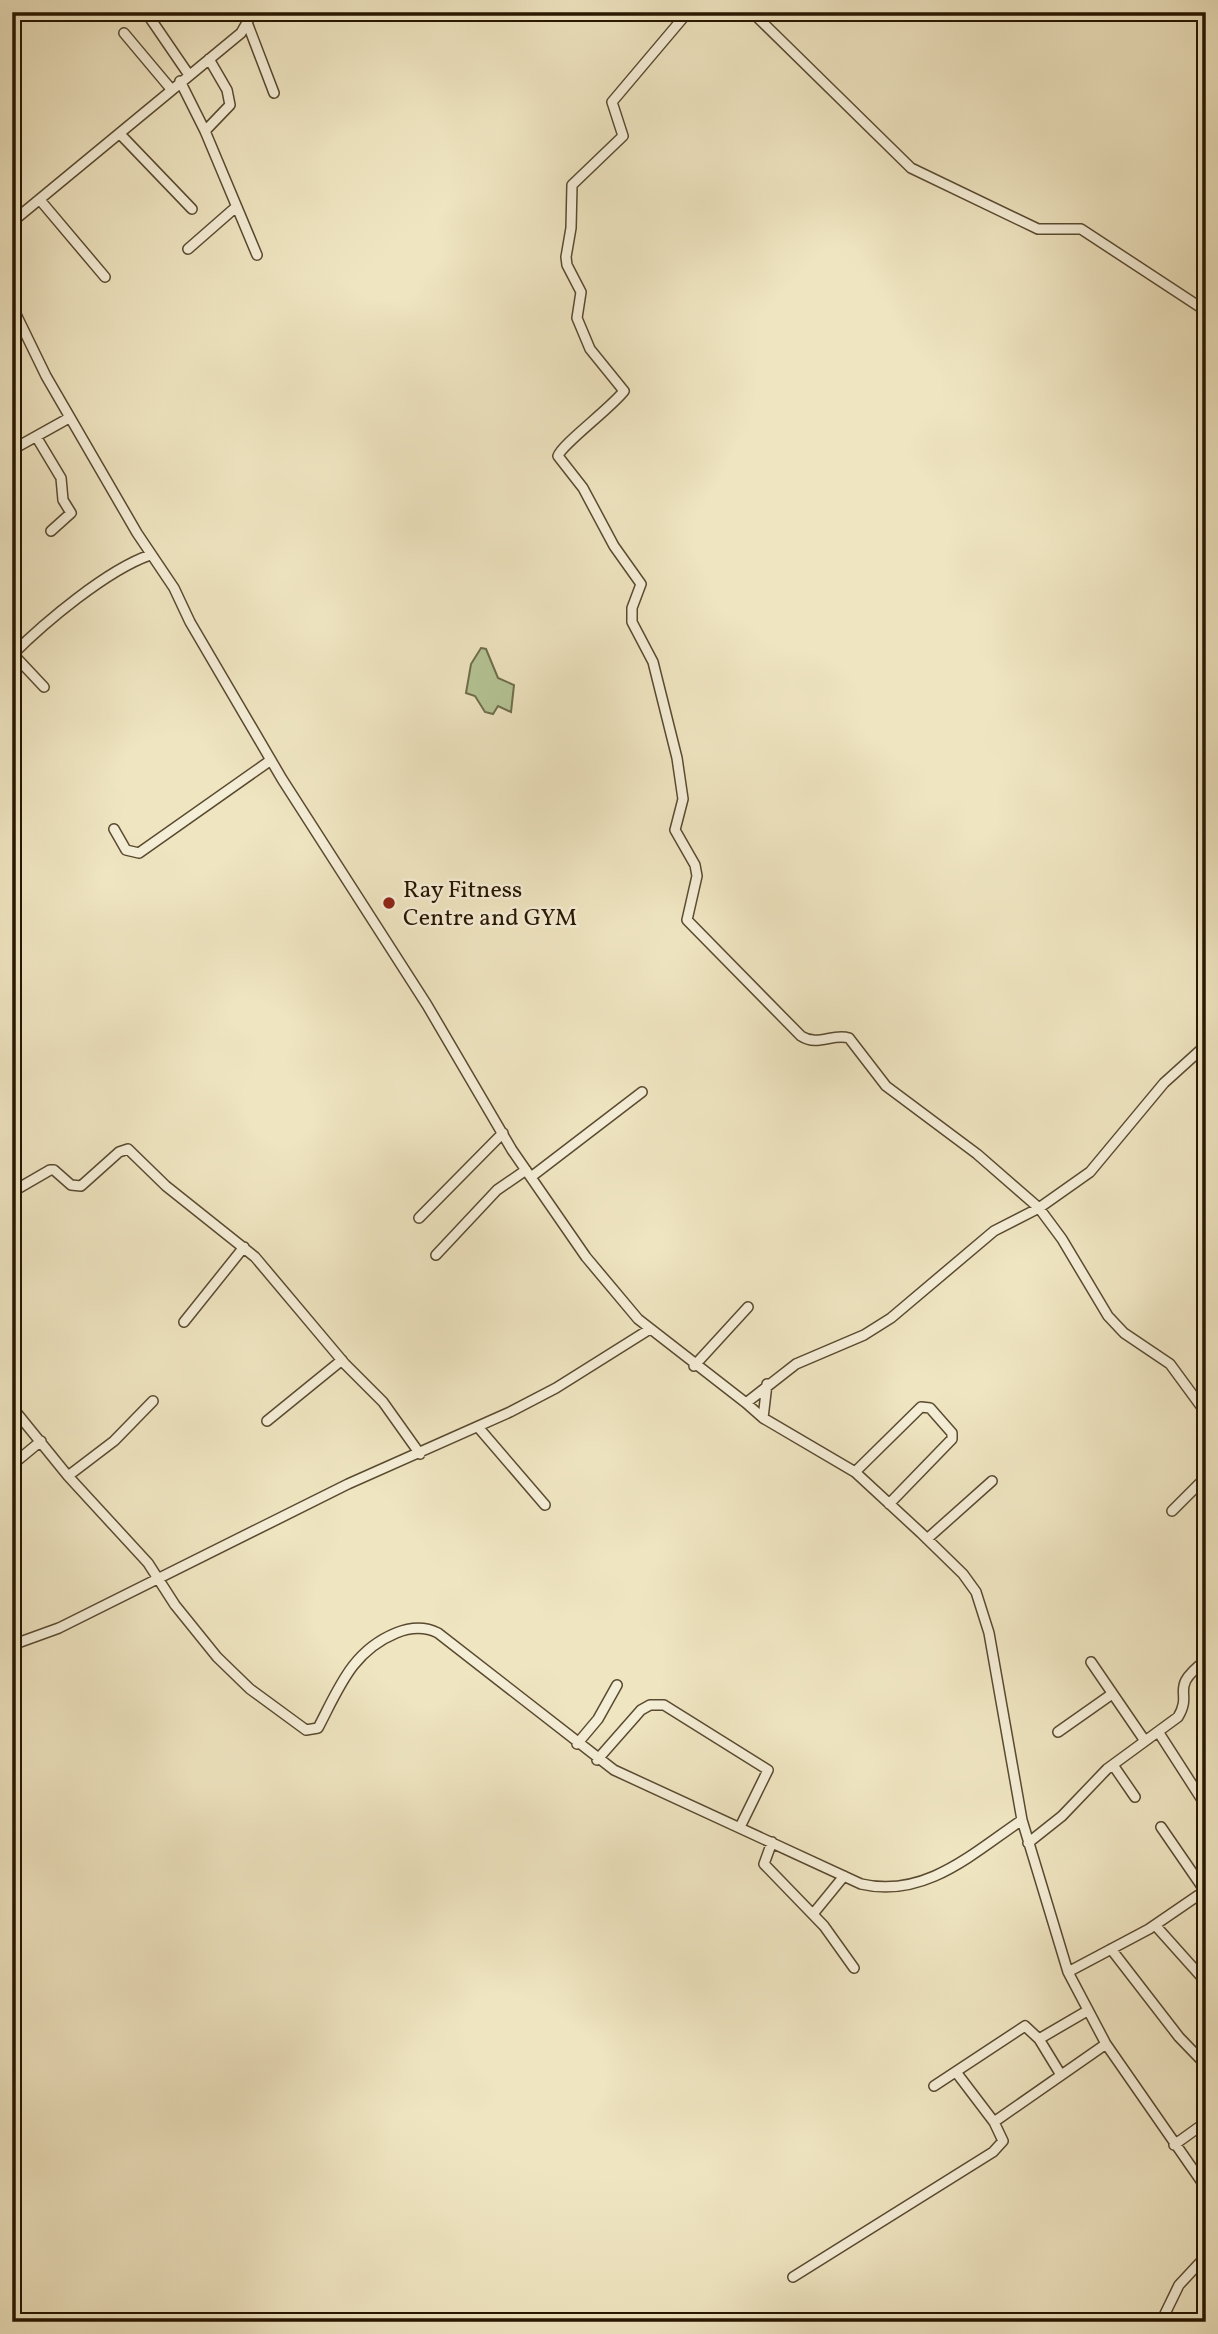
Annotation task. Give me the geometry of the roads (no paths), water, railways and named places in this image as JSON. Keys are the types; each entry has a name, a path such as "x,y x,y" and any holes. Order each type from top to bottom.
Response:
{"street":[{"path":"12,222 209,59 248,25 253,12"},
{"path":"688,12 612,102 622,130 620,141 572,186 571,228 566,257 581,292 577,318 590,349 624,391 592,424 561,449 558,456 583,488 614,547 641,584 632,608 632,622 653,662 666,704 683,799 675,830 695,865 697,876 687,920 800,1036 813,1042 849,1038 886,1086 977,1154 1039,1208 1062,1239 1108,1317 1124,1333 1170,1364 1206,1413"},
{"path":"752,12 911,168 1038,229 1081,229 1206,311"},
{"path":"150,18 189,75"},
{"path":"248,25 274,93"},
{"path":"124,33 171,89"},
{"path":"205,131 230,105 227,90 209,59"},
{"path":"180,82 205,131 257,255"},
{"path":"120,134 192,209"},
{"path":"40,200 105,277"},
{"path":"188,249 236,207"},
{"path":"12,306 69,418 150,555 174,588 271,760 427,1005 528,1174 612,1290 650,1329 763,1418 855,1472 963,1574 976,1592 986,1617 1022,1820 1068,1972 1106,2044 1206,2188"},
{"path":"17,447 69,418"},
{"path":"37,438 61,478 63,500 71,513 51,531"},
{"path":"44,687 13,654 33,634 120,567 150,555"},
{"path":"114,829 126,849 139,853 271,760"},
{"path":"746,1403 796,1364 864,1335 891,1318 994,1231 1039,1208 1090,1172 1164,1083 1206,1045"},
{"path":"436,1255 497,1190 528,1174 642,1092"},
{"path":"419,1217 503,1133"},
{"path":"12,1192 50,1170 75,1187 81,1186 119,1152 128,1149 166,1186 244,1247 342,1360 383,1402 420,1454"},
{"path":"184,1322 244,1247"},
{"path":"694,1366 748,1307"},
{"path":"12,1646 59,1628 348,1484 478,1427 556,1388 650,1329"},
{"path":"267,1421 342,1360"},
{"path":"763,1418 767,1384"},
{"path":"68,1476 114,1441 153,1401"},
{"path":"12,1407 158,1579 190,1625 227,1668 250,1689 306,1730 312,1732 318,1728 352,1665 371,1644 403,1630 427,1628 438,1633 551,1719 597,1760 844,1876 877,1887 902,1887 926,1882 1022,1820"},
{"path":"855,1472 921,1407 930,1408 952,1433 952,1439 889,1504"},
{"path":"478,1427 545,1505"},
{"path":"12,1465 41,1441"},
{"path":"1172,1511 1206,1477"},
{"path":"927,1539 992,1481"},
{"path":"1028,1843 1062,1816 1113,1765 1159,1733 1183,1709 1182,1689 1185,1678 1206,1660"},
{"path":"1091,1662 1145,1741"},
{"path":"577,1744 598,1719 617,1685"},
{"path":"1058,1732 1112,1694"},
{"path":"597,1760 641,1710 650,1705 664,1705 768,1770 740,1827"},
{"path":"1159,1733 1206,1806"},
{"path":"1113,1765 1135,1797"},
{"path":"1068,1972 1155,1925 1206,1890 1161,1827"},
{"path":"772,1842 764,1864 813,1914 854,1968"},
{"path":"813,1914 844,1876"},
{"path":"1155,1925 1206,1982"},
{"path":"1111,1949 1179,2037 1206,2065"},
{"path":"1039,2039 1087,2011"},
{"path":"934,2086 1021,2027 1029,2027 1039,2039 1061,2075"},
{"path":"994,2122 1106,2044"},
{"path":"793,2277 993,2152 1003,2141 994,2122 956,2071"},
{"path":"1174,2145 1206,2122"},
{"path":"1161,2322 1180,2285 1206,2256"}],"place":[{"name":"Ray Fitness Centre and GYM","path":"389,903"}]}
